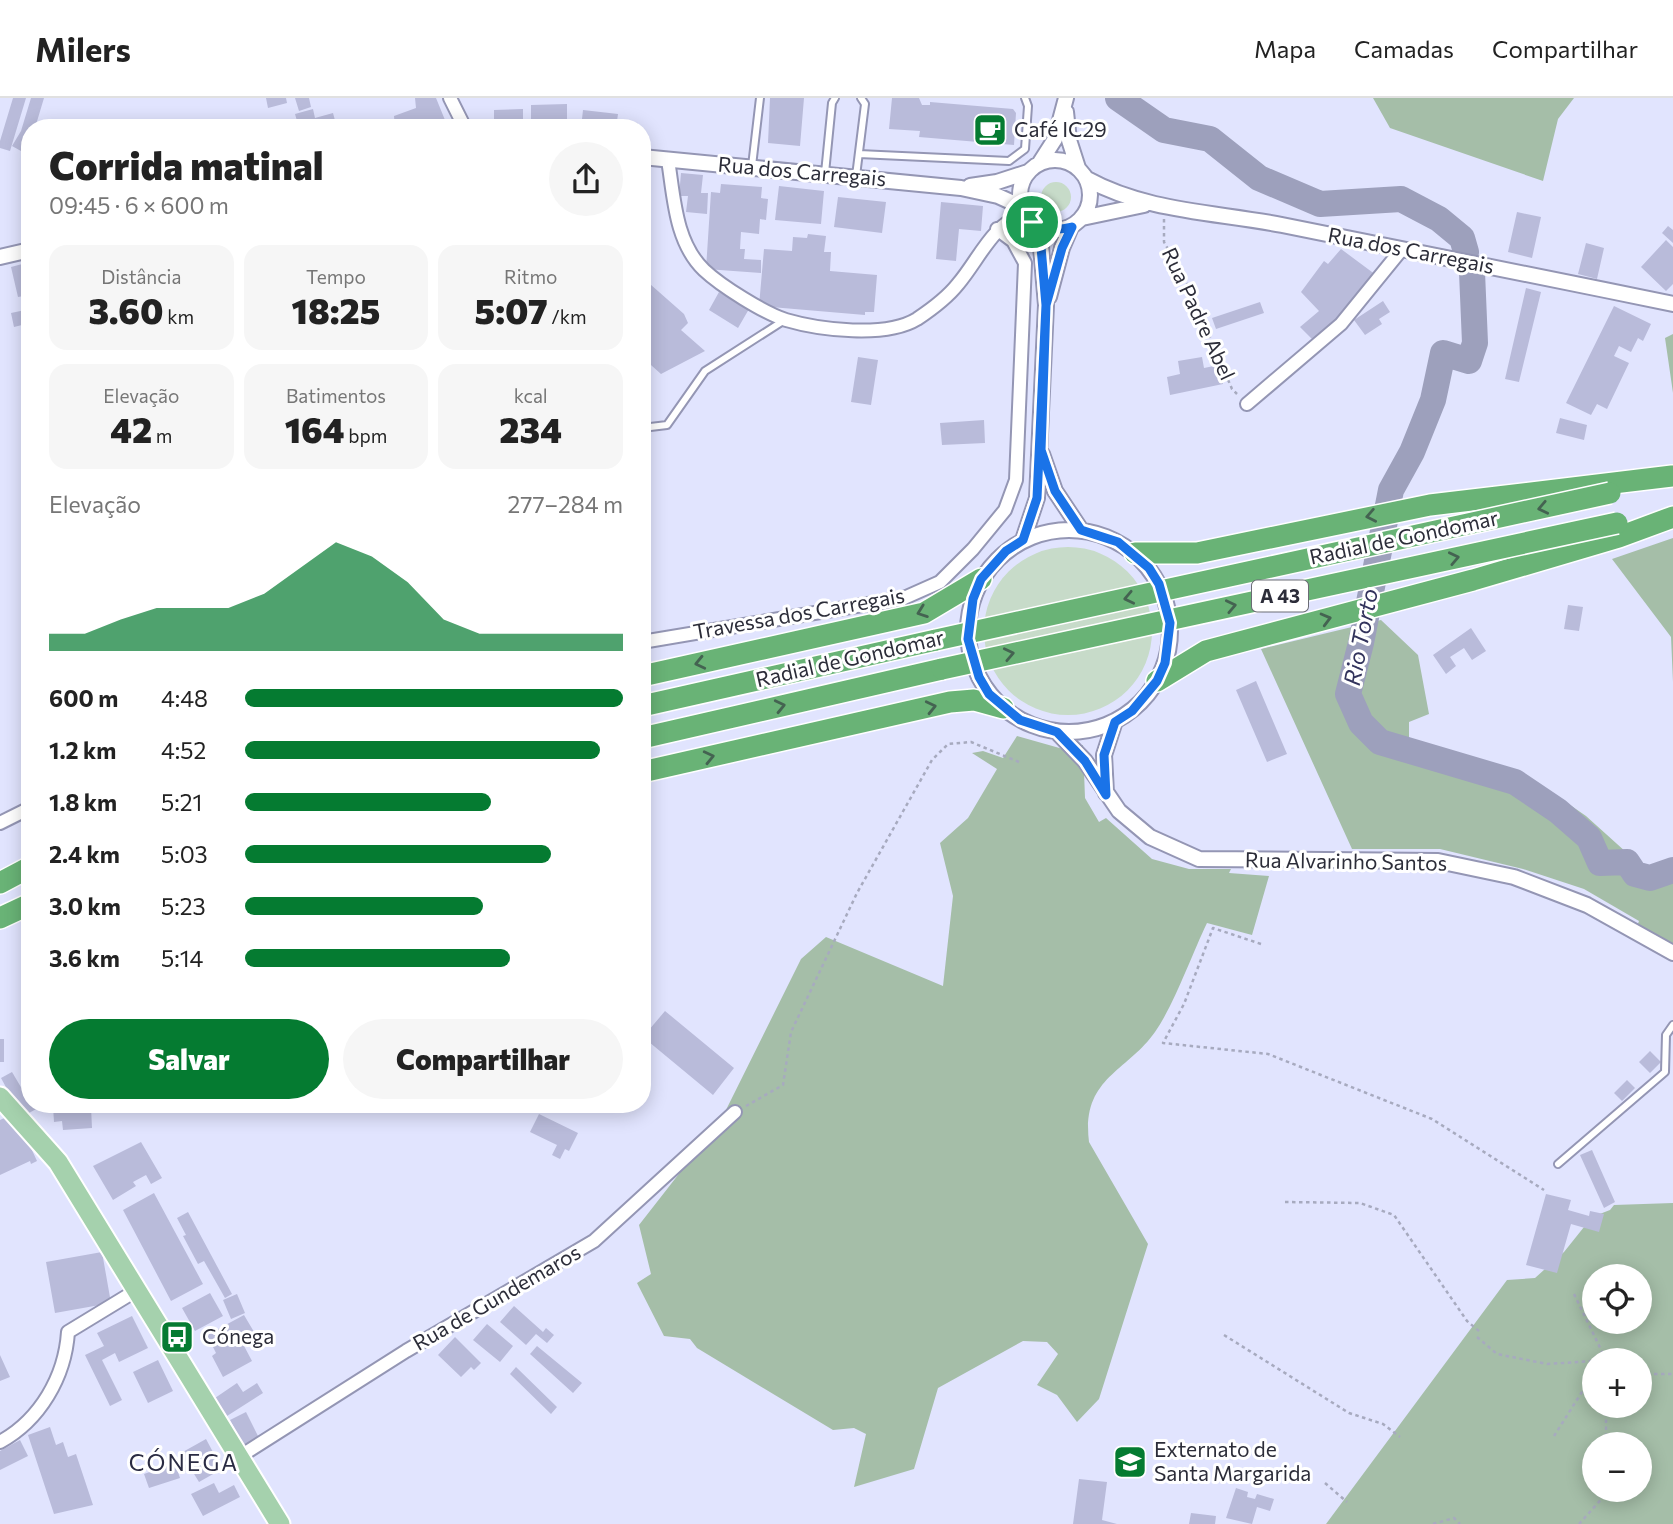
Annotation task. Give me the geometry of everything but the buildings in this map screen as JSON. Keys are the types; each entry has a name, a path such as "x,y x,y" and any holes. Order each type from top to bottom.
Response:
{"highway":[{"name":"Radial de Gondomar","path":"651,704 1672,476"},
{"name":"A 43","path":"1135,553 1197,553 1430,505 1609,488"},
{"name":"Radial de Gondomar","path":"651,736 942,669 1618,530 1673,516"},
{"name":"A 43","path":"1157,681 1206,651 1618,530"},
{"path":"651,674 924,613 981,579"},
{"path":"651,770 950,702 974,700 1003,708"},
{"path":"0,883 21,872"},
{"path":"0,918 21,908"}],"main road":[{"path":"6,1108 58,1161 281,1524"}],"street":[{"path":"450,98 460,119"},
{"path":"1023,540 1037,498 1046,305 1041,247 1027,214 1022,184 1055,138 1066,102"},
{"path":"1046,305 1062,248 1089,206 1091,192 1069,140 1066,102"},
{"name":"Rua dos Carregais","path":"651,158 961,188 998,196 1027,214"},
{"path":"668,160 678,226 704,269 758,306 785,320 854,330 887,330 914,321 956,286 985,251 997,229 1009,219 1027,214"},
{"path":"1034,168 1052,160 1066,162 1083,174"},
{"name":"Rua dos Carregais","path":"961,188 997,183 1034,168"},
{"name":"Rua dos Carregais","path":"1083,174 1114,194 1148,204 1402,248 1673,304"},
{"name":"Rua dos Carregais","path":"1077,223 1148,204"},
{"path":"1027,214 1045,229 1058,231 1077,223"},
{"name":"Travessa dos Carregais","path":"651,640 904,598 940,582 973,549 1004,510 1016,480 1026,263 1013,241 997,229"},
{"name":"Rua Padre Abel","path":"1247,404 1341,324 1402,248"},
{"path":"2,255 21,252"},
{"path":"1041,450 1055,491 1081,530"},
{"path":"1061,529 1081,530 1109,538 1135,553 1159,584 1170,623 1167,653 1157,681 1139,704 1115,722 1087,730 1057,732 1020,720 1003,708 979,677 968,639 973,599 981,579 1006,551 1023,540 1061,529"},
{"path":"1106,795 1104,755 1115,722"},
{"name":"Rua Alvarinho Santos","path":"1057,732 1085,761 1119,811 1150,837 1199,859 1438,861 1514,877 1587,905 1673,953"},
{"path":"0,823 21,812"},
{"name":"Rua de Gundemaros","path":"239,1457 406,1351 594,1241 735,1112"},
{"path":"0,1442 43,1407 66,1354 68,1332 137,1290"}],"lane":[{"path":"752,166 760,98"},
{"path":"825,173 832,103 835,98"},
{"path":"856,176 865,104 861,98"},
{"path":"859,154 1009,161 1025,149 1028,106 1025,98"},
{"path":"651,427 667,425 705,371 785,320"},
{"path":"1558,1164 1665,1072 1666,1035 1673,1025"}],"path":[{"name":"Rua Padre Abel","path":"1166,207 1164,242 1186,281 1232,389 1247,404"},
{"path":"735,1112 783,1085 791,1032 858,893 932,760 948,744 971,742 1019,762"},
{"path":"1261,944 1213,928 1184,1004 1163,1043 1268,1054 1281,1059 1432,1119 1544,1190"},
{"path":"1285,1202 1360,1203 1394,1215 1466,1321 1480,1332"},
{"path":"1574,1294 1600,1348"},
{"path":"1224,1335 1349,1413 1383,1424 1400,1437"},
{"path":"1477,1337 1497,1354 1547,1364 1582,1362"},
{"path":"1652,1374 1673,1374"},
{"path":"1554,1436 1582,1392"},
{"path":"1325,1483 1347,1502"},
{"path":"1579,1524 1599,1502"},
{"path":"1433,1524 1454,1518 1460,1524"}],"green space":[{"path":"1373,98 1574,98 1558,119 1543,181 1390,128"},
{"path":"1056,182 1067,186 1071,197 1067,208 1056,212 1045,208 1041,197 1045,186"},
{"path":"1673,334 1673,393 1665,338"},
{"path":"1673,538 1673,682 1671,637 1612,559"},
{"path":"1068,547 1100,553 1128,571 1146,599 1152,631 1146,663 1128,691 1100,709 1068,715 1036,709 1008,691 990,663 984,631 990,599 1008,571 1036,553"},
{"path":"1381,620 1418,655 1429,714 1409,722 1409,737 1396,752 1512,785 1547,789 1586,816 1647,871 1673,864 1673,947 1636,929 1639,921 1584,889 1523,869 1440,849 1352,849 1261,649"},
{"path":"1017,736 1063,749 1083,745 1085,798 1099,822 1106,818 1152,859 1189,869 1231,869 1229,873 1269,876 1252,935 1207,923 1176,994 1155,1032 1144,1046 1108,1078 1092,1103 1088,1121 1089,1142 1148,1244 1099,1399 1077,1422 1057,1395 1037,1385 1058,1354 1047,1342 1023,1341 938,1388 914,1469 854,1487 866,1434 854,1428 833,1430 697,1348 690,1339 664,1336 637,1283 651,1274 639,1225 721,1120 801,959 826,937 943,986 953,896 940,843 968,818 997,769 972,753 983,751 1003,758"},
{"path":"1673,1203 1673,1524 1326,1524 1507,1280 1535,1278 1564,1252 1592,1217 1610,1210 1614,1205"}],"waterway":[{"name":"Rio Torto","path":"1118,98 1164,130 1210,139 1259,178 1320,204 1401,199 1439,219 1462,238 1466,252"},
{"name":"Rio Torto","path":"1472,272 1475,343 1469,361 1443,353 1433,400 1412,452 1391,490 1361,643 1348,694 1361,723 1380,742 1515,782 1558,811 1589,838 1600,863 1627,862 1635,874 1650,878 1673,870"}],"place":[{"name":"Café IC29","path":"990,130"},
{"name":"Cónega","path":"177,1337"},
{"name":"Externato de Santa Margarida","path":"1130,1462"}],"district":[{"name":"CÓNEGA","path":"184,1463"}],"route":[{"path":"1032,222 1041,247 1046,305 1037,498 1023,540 1006,551 981,579 968,619 968,639 971,659 989,694 1020,720 1057,732 1085,761 1106,795 1104,755 1115,722 1132,711 1157,681 1170,643 1170,623 1167,603 1149,568 1135,553 1118,542 1081,530 1055,491 1041,450 1046,305 1062,248 1072,227 1058,231 1045,229 1032,222"}]}
